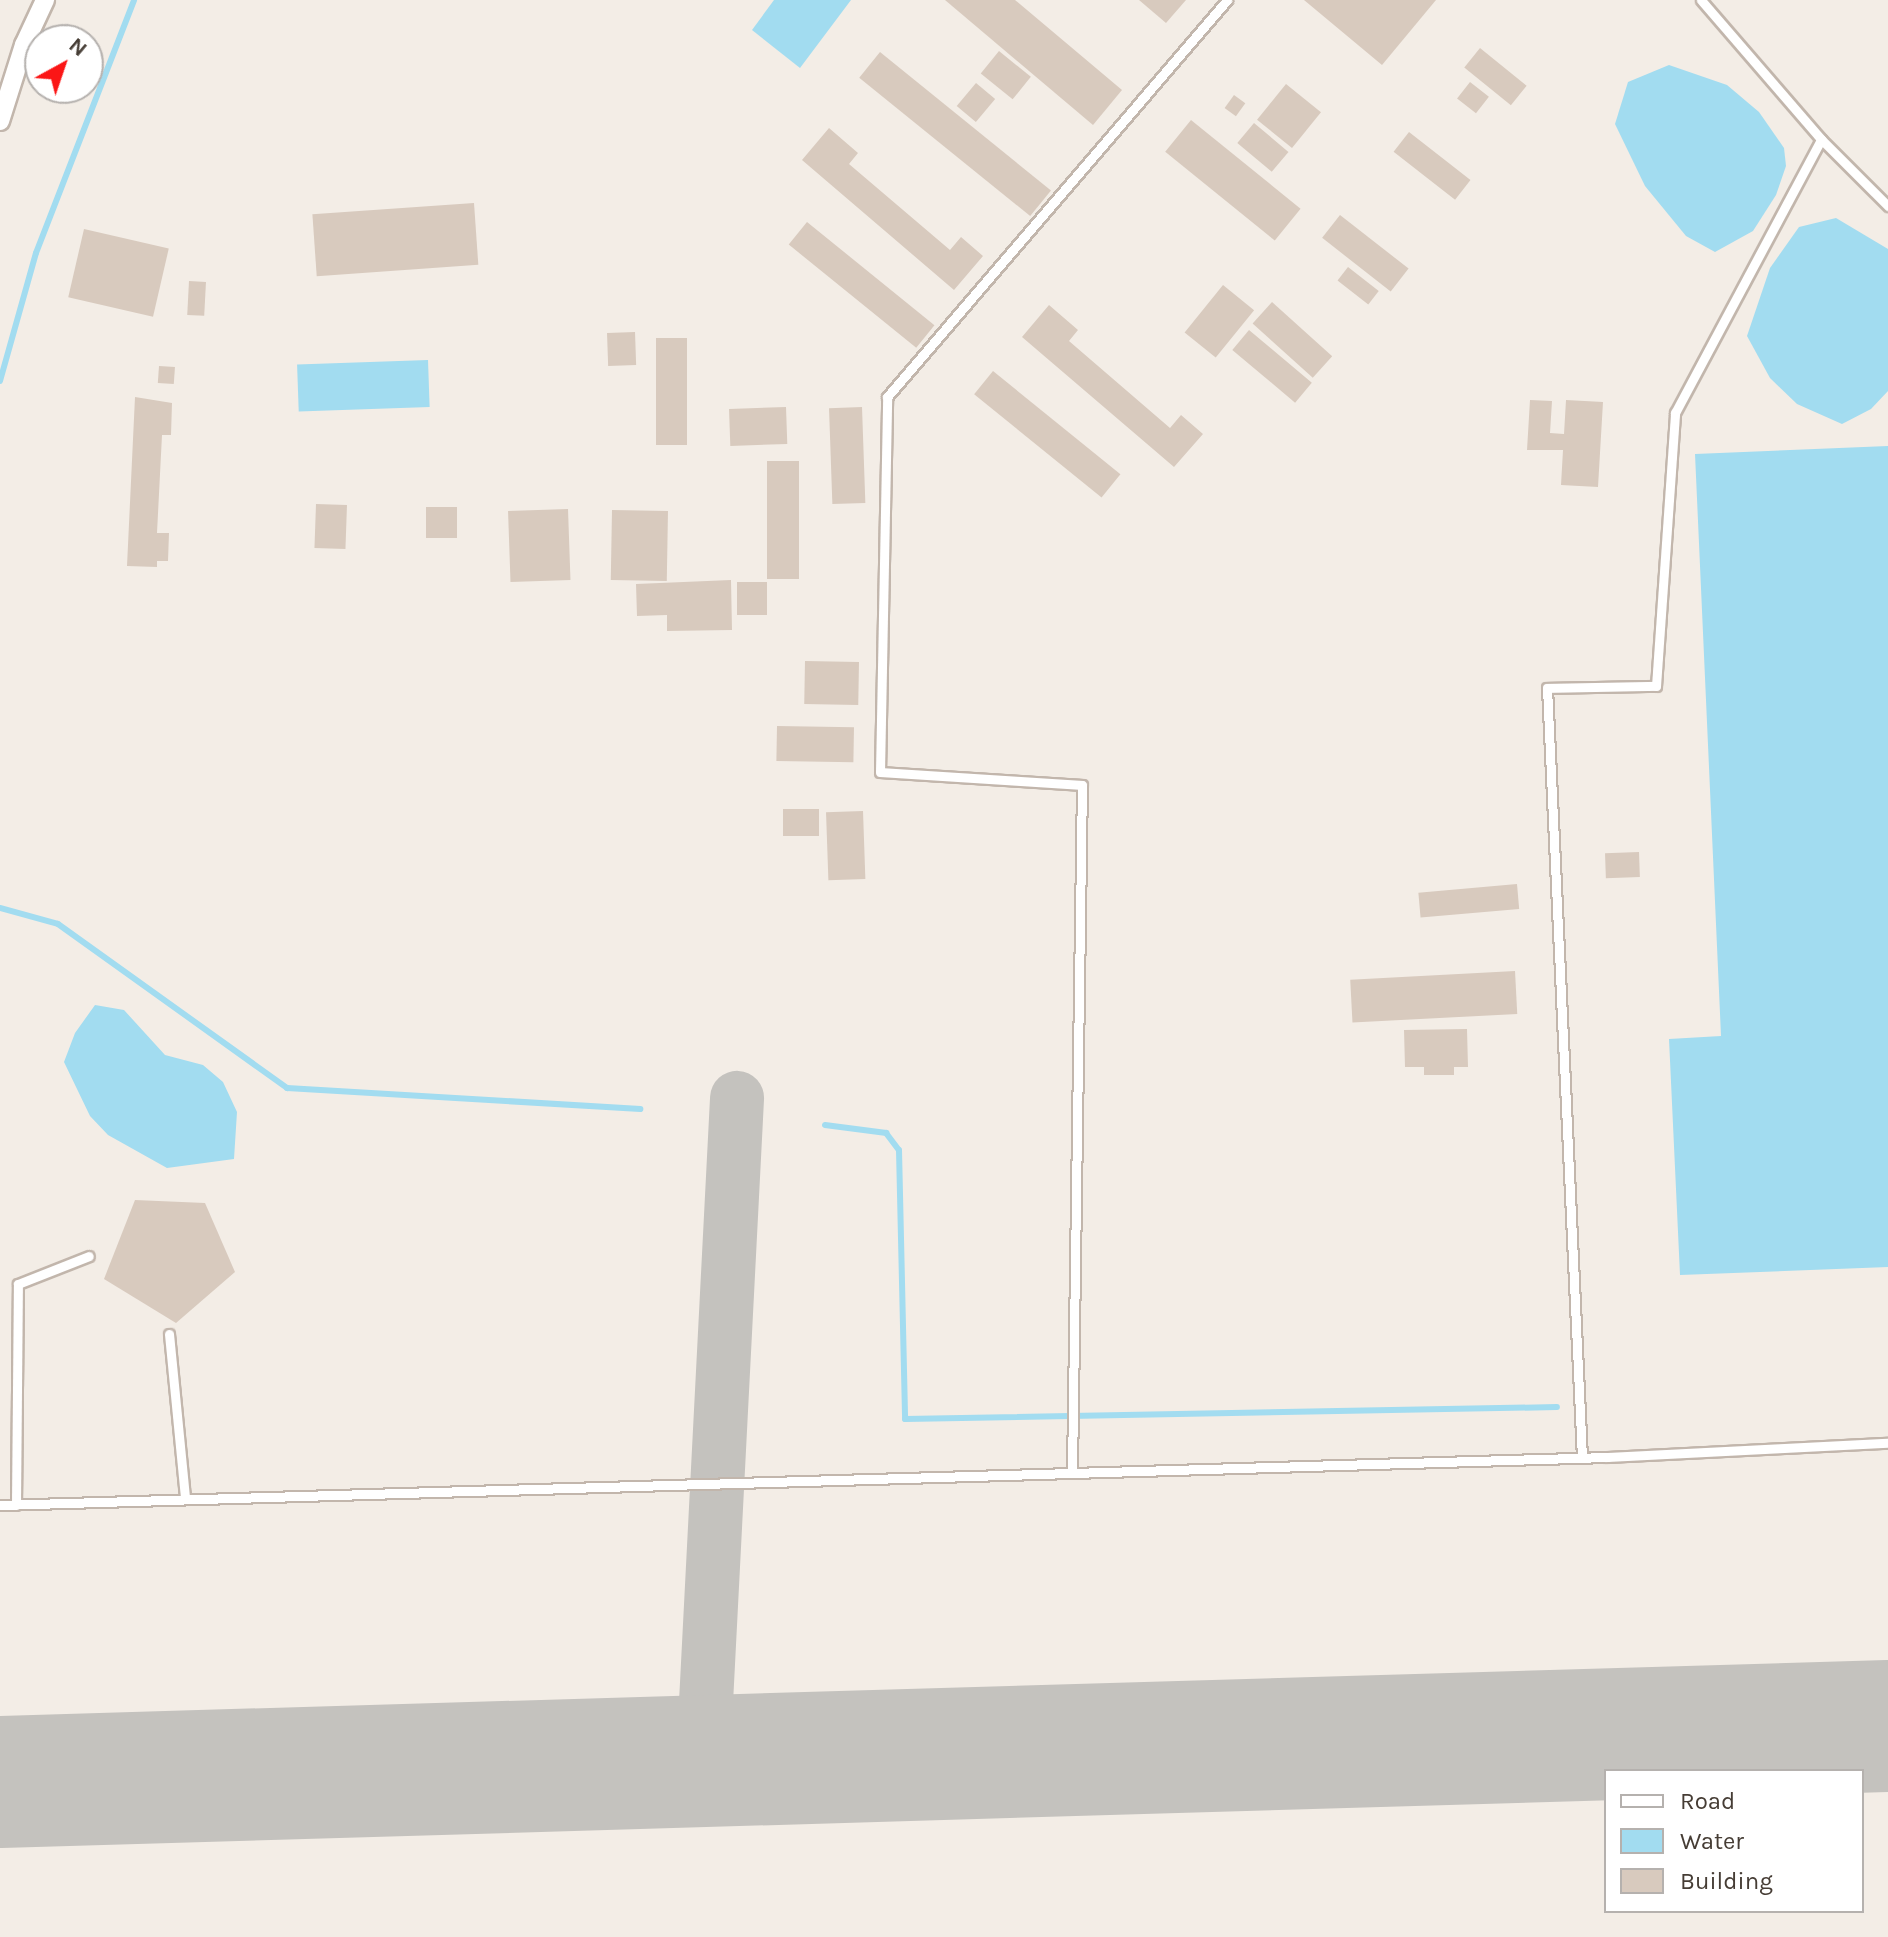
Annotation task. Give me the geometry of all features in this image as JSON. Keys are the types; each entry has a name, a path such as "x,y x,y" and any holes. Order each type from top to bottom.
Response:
{"street":[{"path":"0,121 24,45 45,0"}],"lane":[{"path":"1072,1472 1082,785 880,772 887,397 1227,0"},
{"path":"1701,0 1821,139 1888,206"},
{"path":"1582,1458 1547,688 1656,686 1675,413 1821,139"},
{"path":"16,1505 18,1284 89,1256"},
{"path":"169,1334 185,1497"},
{"path":"0,1505 185,1497 1582,1458 1888,1443"}],"water":[{"path":"774,0 851,0 800,68 752,30"},
{"path":"1669,65 1727,85 1759,112 1784,148 1786,166 1776,195 1753,231 1715,252 1686,236 1645,186 1615,124 1628,82"},
{"path":"1836,218 1888,249 1888,391 1871,409 1842,424 1797,404 1770,378 1747,336 1770,268 1799,227"},
{"path":"428,360 430,407 299,412 297,365"},
{"path":"1888,446 1888,1267 1680,1275 1669,1039 1721,1036 1695,454"},
{"path":"95,1005 124,1010 165,1055 203,1065 223,1082 237,1112 234,1159 167,1168 108,1135 90,1116 64,1062 75,1033"}],"building":[{"path":"945,0 1015,0 1122,90 1093,125"},
{"path":"1139,0 1186,0 1166,23"},
{"path":"1304,0 1436,0 1382,65"},
{"path":"1480,48 1527,86 1511,105 1464,67"},
{"path":"999,51 1031,77 1013,99 981,74"},
{"path":"880,52 1051,190 1030,216 859,78"},
{"path":"1470,82 1489,97 1476,113 1457,99"},
{"path":"976,83 995,99 976,122 957,106"},
{"path":"1286,84 1321,112 1292,148 1257,120"},
{"path":"1234,95 1245,103 1236,116 1225,108"},
{"path":"1191,120 1301,209 1275,241 1165,152"},
{"path":"1254,123 1288,152 1272,172 1237,143"},
{"path":"829,128 858,153 849,164 950,250 961,237 983,256 954,290 802,160"},
{"path":"1409,132 1470,180 1455,200 1394,152"},
{"path":"474,203 478,265 317,276 312,214"},
{"path":"1340,215 1409,269 1391,291 1322,238"},
{"path":"807,222 934,325 916,348 789,245"},
{"path":"84,229 169,249 153,317 68,297"},
{"path":"1348,267 1379,291 1368,304 1338,280"},
{"path":"189,281 206,282 204,316 187,315"},
{"path":"1223,285 1254,310 1216,358 1185,332"},
{"path":"1272,302 1332,356 1313,378 1253,324"},
{"path":"1049,305 1078,330 1069,341 1170,428 1181,415 1203,434 1174,467 1022,337"},
{"path":"1249,330 1312,383 1295,403 1232,350"},
{"path":"635,332 636,365 608,366 607,333"},
{"path":"656,338 687,338 687,445 656,445"},
{"path":"159,366 175,367 174,384 158,383"},
{"path":"993,371 1120,474 1102,498 974,394"},
{"path":"135,397 172,403 171,435 162,435 157,533 169,533 168,561 157,561 157,567 127,566"},
{"path":"1530,400 1552,401 1550,433 1564,434 1566,400 1603,402 1598,487 1561,485 1563,450 1527,450"},
{"path":"786,407 787,444 730,446 729,409"},
{"path":"862,407 865,503 832,504 829,408"},
{"path":"767,461 799,461 799,579 767,579"},
{"path":"316,504 347,505 345,549 314,548"},
{"path":"426,507 457,507 457,538 426,538"},
{"path":"568,509 570,580 511,582 508,511"},
{"path":"612,510 668,511 667,581 611,580"},
{"path":"731,580 732,630 667,631 667,615 637,616 636,584"},
{"path":"737,582 767,582 767,615 737,615"},
{"path":"805,661 859,662 858,705 804,704"},
{"path":"777,726 854,727 853,762 776,761"},
{"path":"783,809 819,809 819,836 783,836"},
{"path":"863,811 865,879 828,880 826,812"},
{"path":"1639,852 1640,877 1606,878 1605,853"},
{"path":"1517,884 1519,909 1421,918 1418,893"},
{"path":"1515,971 1517,1014 1352,1023 1350,980"},
{"path":"1467,1029 1468,1067 1454,1067 1454,1075 1424,1075 1424,1067 1405,1067 1404,1030"},
{"path":"135,1200 205,1203 235,1272 176,1323 104,1279"}],"waterway":[{"path":"0,381 36,253 134,0"},
{"path":"0,908 58,924 287,1088 640,1109"},
{"path":"825,1125 886,1133 899,1150 905,1419 1557,1407"}],"taxiway":[{"path":"703,1761 737,1098"}],"runway":[{"path":"0,1782 1888,1726"}]}
